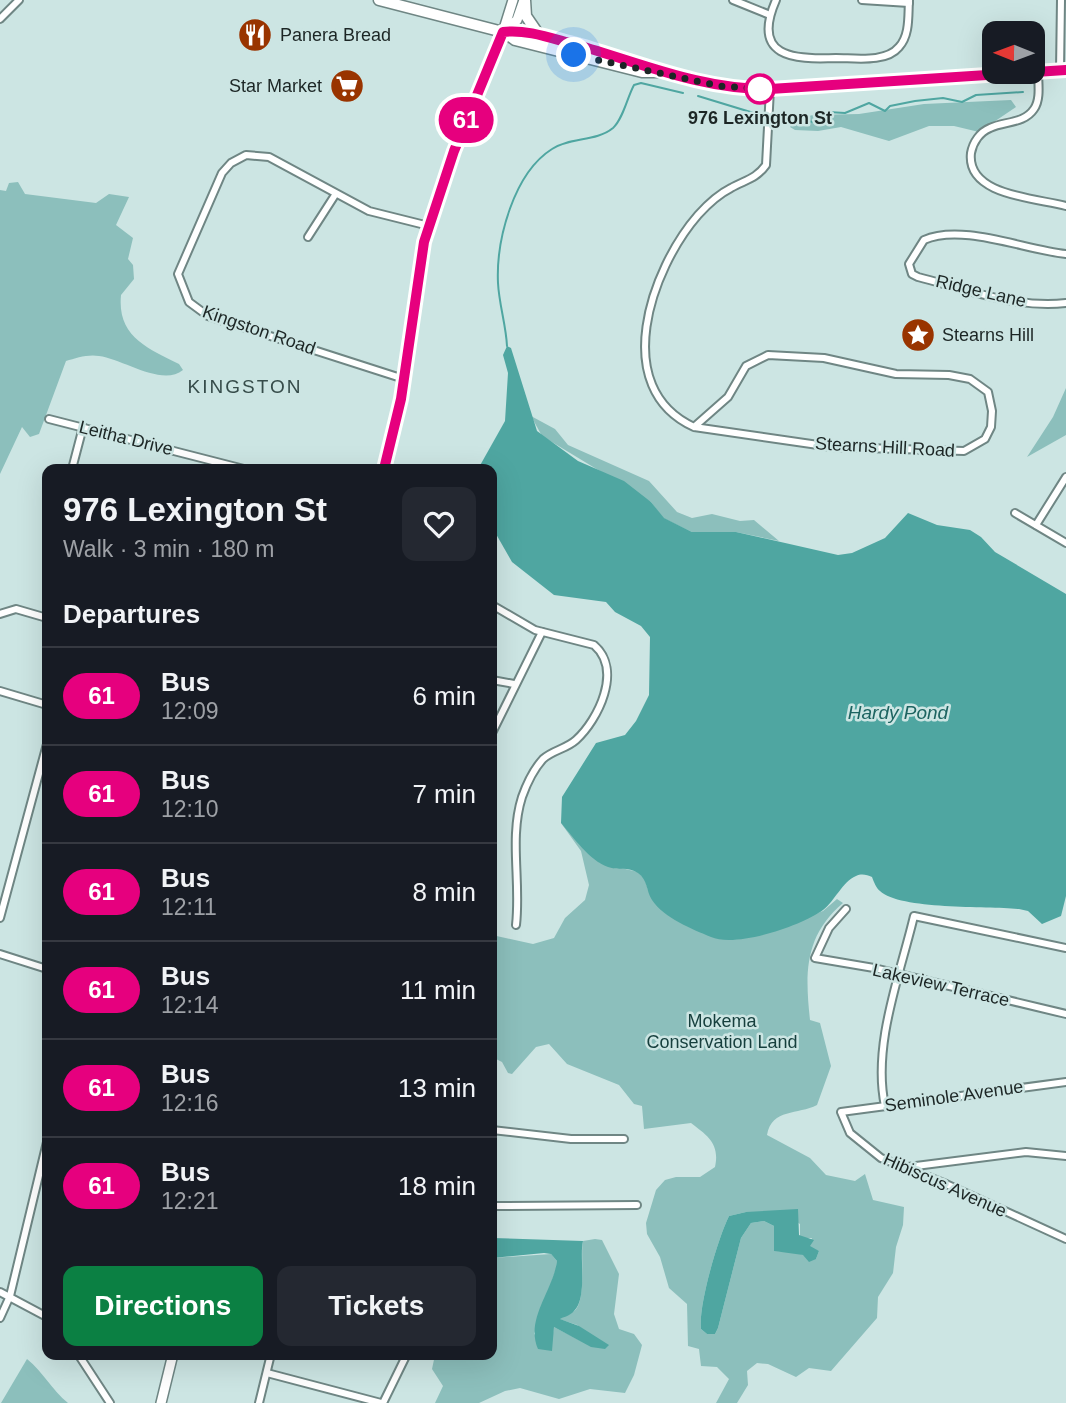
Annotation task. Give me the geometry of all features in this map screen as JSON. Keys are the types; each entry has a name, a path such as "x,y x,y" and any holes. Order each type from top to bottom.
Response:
{"main road":[{"path":"379,0 503,32 515,40 642,72 662,72"},
{"path":"385,464 404,379 419,272 429,226 454,151 503,32 513,0"},
{"path":"503,32 516,20 525,0"},
{"path":"525,0 526,16 540,35"},
{"path":"503,32 518,30 540,35 644,64 662,72 720,86 770,89 982,75"},
{"path":"1045,71 1063,70"},
{"path":"161,1403 172,1360"}],"street":[{"path":"0,19 19,0"},
{"path":"733,0 770,15"},
{"path":"776,0 768,30 774,46 789,57 877,57 895,51 901,45 908,28 909,1 862,0"},
{"path":"1061,0 1063,70"},
{"path":"1038,84 1037,103 1033,111 1016,121 984,131 972,147 972,165 978,179 990,187 1066,206"},
{"name":"Stearns Hill Road","path":"694,427 728,397 746,366 768,355 824,358 896,374 949,375 970,379 988,392 992,427 985,439 964,451 832,447 694,427 665,407 647,378 644,358 649,318 663,275 688,229 718,197 759,175 766,166 770,89"},
{"name":"Kingston Road","path":"404,379 208,316 189,302 179,284 183,259 222,173 231,163 246,155 269,158 369,211 429,226"},
{"path":"308,237 335,195"},
{"name":"Ridge Lane","path":"1066,254 986,239 939,236 924,240 909,264 912,274 918,277 1010,300 1050,305 1066,303"},
{"name":"Leitha Drive","path":"49,419 225,464"},
{"path":"73,464 83,427"},
{"path":"1035,525 1066,477"},
{"path":"1015,513 1066,543"},
{"path":"497,608 520,624 594,645 604,659 607,680 596,711 576,740 544,759 529,777 514,825 519,877 516,925"},
{"path":"0,614 16,609 42,617"},
{"path":"497,722 542,632"},
{"path":"497,681 514,684"},
{"path":"0,691 42,704"},
{"path":"0,918 42,763"},
{"name":"Lakeview Terrace","path":"846,909 830,928 815,958 1066,1014"},
{"path":"885,1106 880,1082 881,1057 914,916 1066,948"},
{"path":"0,954 42,967"},
{"name":"Seminole Avenue","path":"841,1112 1066,1082"},
{"name":"Hibiscus Avenue","path":"841,1112 850,1133 859,1143 905,1168 1066,1239"},
{"path":"497,1131 571,1139 624,1139"},
{"path":"905,1168 1026,1152 1066,1156"},
{"path":"0,1318 10,1296 42,1163"},
{"path":"497,1206 637,1205"},
{"path":"0,1292 42,1314"},
{"path":"82,1360 110,1403"},
{"path":"259,1403 270,1360"},
{"path":"267,1373 382,1403 404,1360"}],"green space":[{"path":"1011,100 1016,107 979,132 954,126 929,126 889,141 841,127 818,131 795,130 790,127 797,119 813,115 859,114 924,104"},
{"path":"18,182 25,194 96,203 109,194 129,197 116,225 133,238 128,259 133,265 134,279 121,295 124,321 137,339 179,364 183,370 174,374 154,374 109,358 95,356 66,361 39,434 30,437 22,427 0,474 0,190 6,191 9,183"},
{"path":"1066,388 1066,435 1027,457 1053,417"},
{"path":"531,416 555,429 568,445 649,481 677,512 692,518 712,514 740,521 754,520 779,541 736,532 692,532 663,518 651,502 542,436"},
{"name":"Mokema Conservation Land","path":"561,823 600,863 638,872 645,879 648,890 660,908 689,927 757,936 823,911 837,899 843,903 830,916 814,942 808,971 810,1020 820,1023 831,1066 817,1105 780,1116 774,1120 767,1135 810,1158 826,1175 855,1181 865,1174 873,1200 904,1207 893,1273 878,1297 877,1318 831,1371 809,1368 796,1377 768,1364 757,1363 747,1371 748,1385 737,1403 716,1403 729,1379 717,1367 701,1366 699,1349 688,1346 687,1304 669,1288 660,1257 647,1234 646,1223 656,1190 665,1180 700,1177 715,1167 716,1152 711,1141 691,1123 644,1129 642,1106 634,1104 619,1085 567,1064 549,1044 536,1047 512,1074 497,1060 497,936 533,944 554,938 565,918 585,900 589,885 581,851","holes":["746,1212 782,1212 800,1224 800,1238 812,1238 809,1245 812,1250 819,1251 816,1259 794,1252 774,1251 774,1226 764,1221 751,1223 741,1238 718,1328 715,1334 707,1334 701,1329 706,1289 729,1216"]},
{"path":"602,1240 619,1274 614,1314 619,1329 634,1334 642,1345 634,1375 625,1393 590,1389 559,1399 520,1388 505,1391 479,1403 435,1403 443,1386 432,1369 434,1360 497,1360 497,1258 551,1254 557,1261 556,1269 534,1334 551,1345 554,1327 581,1341 596,1339 577,1325 559,1319 578,1306 582,1288 583,1241"},
{"path":"27,1359 57,1392 68,1403 1,1403"}],"water":[{"name":"Hardy Pond","path":"507,346 511,348 537,431 578,461 624,481 651,502 664,518 692,532 736,532 838,555 852,553 885,538 908,513 937,525 970,530 995,552 1066,594 1066,896 1061,916 1042,924 1028,911 1019,909 946,906 906,901 890,897 876,887 872,877 860,875 851,879 823,910 800,923 752,938 722,940 671,918 652,900 644,879 638,873 601,864 582,848 561,823 562,797 596,743 625,735 636,721 649,695 650,637 641,626 615,612 606,602 554,595 512,562 497,536 497,464 481,464 505,421 508,373 503,355"},
{"path":"798,1209 799,1235 814,1240 810,1246 819,1251 816,1259 809,1262 803,1255 774,1251 774,1226 764,1221 751,1223 741,1238 718,1328 715,1334 707,1334 701,1329 703,1305 715,1255 729,1216 746,1212"},
{"path":"497,1238 583,1241 581,1297 574,1311 560,1319 579,1326 609,1345 605,1349 591,1347 554,1327 552,1351 538,1349 535,1338 537,1316 557,1261 551,1254 497,1258"}],"waterway":[{"path":"507,346 498,283 500,247 510,209 527,174 539,160 559,145 599,135 613,128 634,85 641,83 683,93"},
{"path":"773,117 814,122 828,112 845,113 869,103 885,111 890,106 915,101 943,98 962,102 976,95 1023,92"},
{"path":"698,96 767,117"}],"bus line":[{"name":"61","path":"385,464 397,422 424,242 454,151 503,32 518,30 540,35 644,64 662,72 737,89 1066,70"}],"place":[{"name":"Panera Bread","path":"255,35"},
{"name":"Star Market","path":"347,86"},
{"name":"976 Lexington St","path":"760,89"},
{"name":"Stearns Hill","path":"918,335"}],"district":[{"name":"KINGSTON","path":"245,386"}],"route":[{"path":"574,55 642,72 662,72 737,89 760,89"}]}
